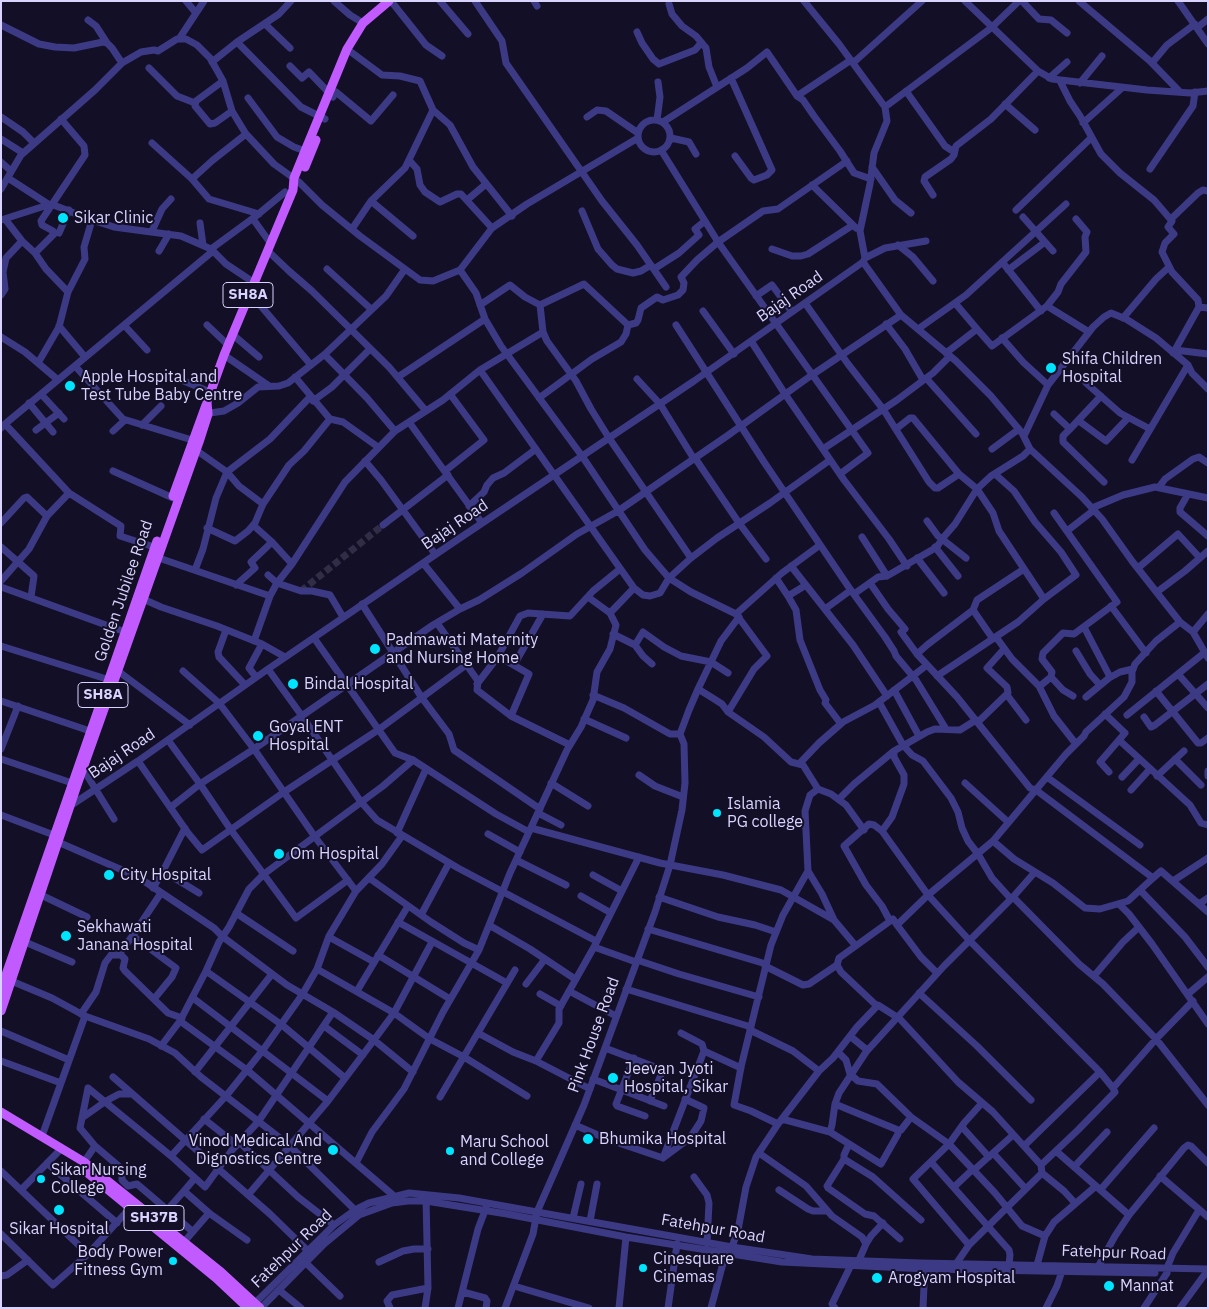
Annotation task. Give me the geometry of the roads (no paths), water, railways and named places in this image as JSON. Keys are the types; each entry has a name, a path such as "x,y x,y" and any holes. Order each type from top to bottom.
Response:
{"main road":[{"name":"SH8A","path":"333,94 347,49 354,37 363,23 390,1"},
{"name":"SH8A","path":"1,1011 9,980 67,807 83,769 112,681 118,671 128,633 143,599 154,553 196,450 210,392 253,282 269,247 289,191 297,180 307,152 351,52 354,37"},
{"name":"Golden Jubilee Road","path":"67,807 72,783 90,731 112,681 192,440 205,414"},
{"name":"SH8A","path":"1,989 9,980 25,942 57,838"},
{"name":"SH37B","path":"1,1112 84,1162 184,1242 255,1307"},
{"name":"SH37B","path":"1,1117 72,1160 216,1278 255,1307"}],"street":[{"path":"186,1 196,13"},
{"path":"1,189 22,153 33,142 122,63 141,52 158,51 179,39 204,1"},
{"path":"212,62 237,42 279,14 291,1"},
{"path":"334,1 363,23"},
{"path":"390,1 426,45 442,56"},
{"path":"440,1 468,34"},
{"path":"475,1 502,41 506,63 602,201 666,287"},
{"path":"804,1 885,107 887,121 874,153 860,231 864,260 901,315 948,355 991,396 1019,429 1030,449 1102,519 1180,622 1193,632 1206,655 1178,674 1126,715"},
{"path":"797,96 852,62 922,1"},
{"path":"966,1 991,28 1038,71 1049,78 1122,88 1180,92 1208,91"},
{"path":"885,107 991,28 1021,1 1039,19 1049,19 1067,33"},
{"path":"1079,1 1152,63 1180,92"},
{"path":"1178,1 1208,44"},
{"path":"669,4 672,14 677,20 706,48 709,67 717,87"},
{"path":"1152,63 1167,45 1208,19"},
{"path":"88,20 96,26 122,63"},
{"path":"265,24 290,48"},
{"path":"1,26 39,44 56,47 74,48 102,42 107,43"},
{"path":"637,32 653,59 659,64 695,50 702,43"},
{"path":"179,39 186,39 197,45 212,62 223,81 232,112 246,134 274,164 297,180 322,205 352,229 420,280 433,281 460,270 492,228 527,204 583,172 638,136 648,120 660,121 668,127 671,138 666,147 652,152 643,147 638,136 606,111 597,110 587,117"},
{"path":"237,42 301,107 322,118"},
{"path":"351,52 382,75 400,76 420,81 433,110 450,125 473,167 512,216"},
{"path":"660,121 731,78 766,52 797,96 803,100 854,173 870,179"},
{"path":"1080,83 1102,56"},
{"path":"1049,78 1067,62"},
{"path":"290,66 302,78 309,72 333,94 371,121 393,95"},
{"path":"149,68 177,96 195,103"},
{"path":"933,195 924,179 953,157 954,149 991,118 1038,71"},
{"path":"731,78 772,170 767,176 754,180 735,156"},
{"path":"195,103 223,81"},
{"path":"1060,81 1091,138 1107,162 1154,200 1171,219"},
{"path":"658,82 660,121"},
{"path":"1083,123 1122,88"},
{"path":"906,91 945,146 951,150 954,149"},
{"path":"1150,169 1193,106 1195,92"},
{"path":"248,98 277,137 307,152"},
{"path":"195,103 196,108 210,124 215,123 232,112"},
{"path":"1005,104 1035,130"},
{"path":"352,229 371,201 405,168 433,110"},
{"path":"1,117 23,132 33,142"},
{"path":"35,253 54,236 53,232 40,223 50,204 85,155 86,150 61,119"},
{"path":"192,179 246,134"},
{"path":"671,138 689,142 696,154"},
{"path":"1016,210 1091,138"},
{"path":"1,139 22,153"},
{"path":"152,143 192,179 211,201 256,216 269,247 288,271 312,291 398,377 426,411"},
{"path":"661,150 718,242 868,453 840,474"},
{"path":"409,160 417,170 422,188 435,200 443,202 459,194 467,200 492,228"},
{"path":"628,325 636,323 641,308 657,297 663,300 678,295 683,290 684,283 681,277 718,242 763,211 778,209 846,161"},
{"path":"1,162 11,171"},
{"path":"872,167 895,200 911,213"},
{"path":"8,178 50,204 92,220 135,231 152,231 181,236 212,250 226,264 253,282"},
{"path":"467,200 486,184"},
{"path":"812,185 860,231"},
{"path":"270,596 195,570 120,536 121,526 69,493 3,426 212,250 289,191"},
{"path":"1174,351 1199,307 1198,300 1169,267 1162,252 1165,243 1174,234 1168,227 1172,221 1171,219 1201,191 1208,191"},
{"path":"152,231 162,209 171,199"},
{"path":"371,201 413,236"},
{"path":"50,204 2,219 35,253 46,269 68,292"},
{"path":"918,329 955,303 1003,263 1066,204"},
{"path":"59,233 68,210"},
{"path":"582,211 602,255 617,269 633,273 652,267 679,253 700,235 695,230 705,221"},
{"path":"1024,217 1053,250"},
{"path":"955,303 992,346 1025,324 1044,309 1086,252 1085,236 1087,232 1076,219"},
{"path":"38,363 59,326 68,292 85,259 84,247 92,220"},
{"path":"200,223 203,246"},
{"path":"772,249 797,257 802,256 853,225"},
{"path":"159,251 168,234"},
{"path":"1,295 5,289 3,272 6,258 22,241"},
{"name":"Bajaj Road","path":"67,807 138,761 435,554 734,354 864,260 880,250 926,241"},
{"path":"1008,270 1045,242"},
{"path":"898,245 913,257 933,282"},
{"path":"1003,263 1044,309 1089,332"},
{"path":"1123,318 1156,279 1169,267"},
{"path":"327,269 372,309"},
{"path":"205,414 224,411 238,403 258,387 279,386 288,383 325,354 386,296 404,269"},
{"path":"460,270 476,293 485,319 506,352 582,456 645,550 669,578 691,592 738,616 767,656 754,670 728,712"},
{"path":"540,305 584,284 628,325"},
{"path":"480,305 510,285 525,297 540,305"},
{"path":"756,296 772,285 792,312"},
{"path":"249,292 310,365"},
{"path":"805,303 883,409 929,482 938,488 959,474"},
{"path":"540,305 543,332 547,341 571,375 609,438 691,558"},
{"path":"1199,307 1208,308"},
{"path":"703,311 734,354"},
{"path":"1024,436 1048,386 1089,332 1104,317 1111,313 1123,318 1174,351 1208,389"},
{"path":"171,807 200,784 254,749 436,623 460,608 494,591 590,527 618,511 813,374 901,315"},
{"path":"398,377 485,319"},
{"path":"676,324 784,492 885,637 896,656 916,680 946,729"},
{"path":"886,324 924,379 976,434"},
{"path":"124,325 148,350"},
{"path":"207,325 228,345"},
{"path":"539,398 592,359 621,342 626,334 628,325"},
{"path":"59,326 85,357"},
{"path":"823,450 924,379 977,329"},
{"path":"256,677 249,668 258,643 270,596 344,482 394,431 426,411 506,352 543,332"},
{"path":"232,334 259,357"},
{"path":"1,338 15,346 58,380"},
{"path":"1002,338 1022,362 1048,386"},
{"path":"751,341 823,450 907,566"},
{"path":"195,570 203,549 216,498 227,472 270,439 311,399 332,387 370,349"},
{"path":"1174,351 1208,354"},
{"path":"325,354 367,398 394,431"},
{"path":"224,355 269,386"},
{"path":"1132,460 1188,365"},
{"path":"75,366 125,420 192,440"},
{"path":"480,370 620,569 634,588 643,595 656,595 669,578 691,558 738,523 830,460"},
{"path":"295,377 311,399 330,418 343,422 378,447"},
{"path":"179,379 210,392"},
{"path":"637,379 660,404 738,523 766,559"},
{"path":"1086,383 1128,418 1150,429"},
{"path":"36,430 61,416 41,394"},
{"path":"383,525 484,440 450,394"},
{"path":"1101,396 1063,436 1064,442 1104,482"},
{"path":"30,403 53,432"},
{"path":"142,425 161,406"},
{"path":"1054,414 1070,429"},
{"path":"208,528 235,541 248,532 263,504 289,464 304,451 330,418"},
{"path":"896,429 910,418 913,418 959,474 977,489 993,512 999,531 1044,599"},
{"path":"1079,421 1106,441 1128,418"},
{"path":"113,431 125,420"},
{"path":"409,422 482,523"},
{"path":"992,449 1019,429"},
{"path":"469,506 484,492 493,478 504,473 536,449"},
{"path":"824,609 878,577 887,576 907,566 935,547 955,524 977,489 1030,449"},
{"path":"196,450 227,472 239,486 263,504"},
{"path":"1158,487 1165,479 1193,459 1199,457 1208,463"},
{"path":"365,460 435,554"},
{"path":"114,471 173,498"},
{"path":"937,676 1018,622 1044,599 1076,575 1061,552 1035,522 1014,491 995,474"},
{"path":"1067,531 1093,509 1123,496 1149,488 1158,487 1208,498"},
{"path":"1,581 29,549 47,516 69,493"},
{"path":"1188,494 1180,508 1180,512 1208,536"},
{"path":"1,523 27,497 47,516"},
{"path":"1040,686 1051,677 1052,672 1042,659 1043,653 1064,633 1071,635 1116,602 1054,514"},
{"path":"927,521 942,539 966,558"},
{"path":"253,525 292,564"},
{"path":"1138,568 1178,534 1200,558"},
{"path":"862,537 887,576"},
{"path":"236,585 255,568 251,562 272,542"},
{"path":"593,695 624,708 670,734 680,734 711,662 738,616 776,578 820,545"},
{"path":"1,547 34,576 31,597"},
{"path":"935,547 958,576"},
{"path":"1157,592 1207,553"},
{"path":"917,558 944,593"},
{"path":"423,563 460,608"},
{"path":"791,566 852,645 887,696"},
{"path":"477,684 498,656 520,616 528,613 570,616 598,586 620,569"},
{"path":"917,654 973,610 979,599 1024,569"},
{"path":"268,575 277,583 301,591 312,591 330,595 344,617"},
{"path":"776,578 796,610 800,640 820,690 826,700 825,703 841,724"},
{"path":"870,583 905,629 901,632 917,654 977,721 1030,788 1036,790 1153,878"},
{"path":"788,596 806,585"},
{"path":"1,587 128,633"},
{"path":"610,612 634,588"},
{"path":"356,1163 372,1132 404,1089 414,1072 450,1000 479,950 516,860 584,719 593,695 597,672 610,648 616,624 610,612 588,597"},
{"path":"143,599 258,643 285,657"},
{"path":"362,604 422,698 449,734 454,750 561,825"},
{"path":"1111,606 1146,654"},
{"path":"973,610 1012,659 1040,686 1054,716 1076,744"},
{"path":"514,665 543,614"},
{"path":"1193,632 1208,614"},
{"path":"648,929 765,965 803,985 809,984 837,965 839,958 855,945 894,923 993,841 1076,744 1124,697 1129,690 1135,664 1156,642 1180,622"},
{"path":"436,623 478,681 477,690 511,716 570,745"},
{"path":"1084,627 1110,677"},
{"path":"226,630 218,652 219,657 245,685"},
{"path":"635,645 643,632 681,656 711,662 728,673"},
{"path":"614,634 635,645 652,664"},
{"path":"314,638 395,753 413,760 496,814 530,830 781,890 834,920"},
{"path":"1,646 112,681"},
{"path":"839,799 861,778 903,745 932,730 960,730 977,721 1007,695 1009,691 1007,687 987,668 1004,649"},
{"path":"1076,651 1090,674 1100,685"},
{"path":"498,656 529,674 511,716"},
{"path":"138,761 202,850 284,792 378,730 466,665"},
{"path":"799,764 841,724 879,702 927,665"},
{"path":"268,669 361,802 377,820 399,835 595,944 636,961 759,997"},
{"path":"1086,697 1110,677 1133,669"},
{"path":"183,670 220,703 315,837 356,891"},
{"path":"118,671 190,724"},
{"path":"1178,674 1208,708"},
{"path":"1051,677 1063,690 1073,696"},
{"path":"1144,717 1151,727 1208,684"},
{"path":"698,689 722,704 728,712 764,737 791,762 805,768 818,789 839,799 854,815 864,830"},
{"path":"894,690 919,736"},
{"path":"1156,691 1198,743 1208,738"},
{"path":"1007,695 1026,720"},
{"path":"1,701 90,731"},
{"path":"879,702 903,745 912,755 922,761 941,784 958,812 964,833 992,878 1079,964 1094,976 1156,1039 1208,1105"},
{"path":"2,748 18,706"},
{"path":"1105,714 1125,733 1100,762 1109,772"},
{"path":"584,719 626,738"},
{"name":"Pink House Road","path":"506,1308 533,1234 536,1215 590,1089 670,865 684,797 684,744 680,734"},
{"path":"168,740 296,918 348,880"},
{"path":"1119,740 1190,805 1201,823 1208,825"},
{"path":"882,831 892,818 904,784 904,775 893,756 894,751"},
{"path":"1157,776 1184,751"},
{"path":"1,759 72,783"},
{"path":"1175,759 1201,785"},
{"path":"161,1046 181,1019 193,998 223,936 249,890 264,874 361,802 413,760"},
{"path":"1122,778 1139,760"},
{"path":"83,769 114,819"},
{"path":"171,1156 226,1096 282,1025 302,995 317,969 329,937 356,891 382,864 399,835 426,769"},
{"path":"1131,790 1150,769"},
{"path":"1208,771 1208,776"},
{"path":"640,774 655,786 684,797"},
{"path":"1047,777 1140,845"},
{"path":"965,783 1008,822"},
{"path":"551,784 588,806"},
{"path":"818,789 810,795 805,812 808,871 822,894 834,920 855,945"},
{"path":"1,815 57,838 138,877 214,928 302,995 334,1012 374,1040 414,1072"},
{"path":"937,973 921,957 894,923 866,885 849,857 844,846 869,824 882,831 928,895 969,940 1114,1088"},
{"path":"153,888 185,828"},
{"path":"488,834 520,852"},
{"path":"993,841 1014,859 1053,883 1085,908 1100,909 1128,901 1161,871 1208,912"},
{"path":"536,1061 559,1023 558,1012 560,1006 595,944 640,857"},
{"path":"1173,882 1208,858"},
{"path":"516,860 566,885"},
{"path":"421,915 449,863"},
{"path":"163,871 199,893"},
{"path":"808,871 776,932 765,965 734,1105 780,1121 830,1132 881,1164 898,1134 898,1130"},
{"path":"830,1132 835,1104 850,1074 867,1050 937,973 1012,898 1035,872"},
{"path":"593,875 622,891"},
{"path":"369,878 421,915 464,943 479,950"},
{"path":"1140,890 1185,937 1208,967"},
{"path":"42,1136 83,1015 96,992 105,963 111,955 118,955 161,893"},
{"path":"41,895 87,917"},
{"path":"582,896 611,913"},
{"path":"659,897 718,917 755,925 776,932"},
{"path":"1199,904 1208,898"},
{"path":"1119,904 1139,927 1208,1024"},
{"path":"356,991 408,906"},
{"path":"236,913 293,951"},
{"path":"398,922 507,983"},
{"path":"489,925 576,979"},
{"path":"1094,976 1123,942 1139,927"},
{"path":"133,936 176,968 172,977 154,999"},
{"path":"329,937 374,962"},
{"path":"25,942 72,962"},
{"path":"248,1195 328,1100 394,1013 432,942"},
{"path":"119,953 125,959 123,968 168,1012 181,1019 246,1070 394,1196"},
{"path":"378,955 450,1000"},
{"path":"526,984 544,959"},
{"path":"837,965 877,1006 897,1018 958,1082 993,1112 1024,1146 1041,1169 1075,1203"},
{"path":"317,969 394,1013 430,1039 464,1057 528,1096"},
{"path":"440,1097 516,970"},
{"path":"206,971 282,1025 345,1078"},
{"path":"195,1072 272,974"},
{"path":"1188,994 1208,978"},
{"path":"9,980 52,998 83,1015 149,1039 175,1053 195,1072 289,1145 355,1210"},
{"path":"626,989 751,1029 793,1051 819,1071"},
{"path":"569,991 616,1016"},
{"path":"919,993 977,1046 1031,1100"},
{"path":"540,994 560,1006"},
{"path":"193,998 328,1100"},
{"path":"956,1264 969,1245 1007,1208 1056,1151 1115,1092 1114,1088 1156,1039 1193,1001"},
{"path":"711,1308 729,1250 738,1230 746,1187 759,1153 780,1121 819,1071 838,1052 857,1027 877,1006"},
{"path":"192,1231 138,1184 128,1186 122,1180 122,1169 95,1146 80,1128 88,1088 106,1101 205,1186 258,1122 334,1012"},
{"path":"324,1026 363,1055"},
{"path":"1,1031 69,1060"},
{"path":"478,1033 590,1089"},
{"path":"663,1158 704,1051 702,1044 681,1033"},
{"path":"850,1036 867,1050"},
{"path":"605,1048 662,1070 650,1101"},
{"path":"704,1051 741,1068"},
{"path":"838,1052 846,1060 850,1074 858,1081 877,1084 911,1118 949,1144 1022,1226 1046,1236"},
{"path":"634,1058 616,1105 645,1116"},
{"path":"1,1061 61,1083"},
{"path":"1024,1146 1100,1072"},
{"path":"113,1077 308,1250"},
{"path":"593,1079 664,1106"},
{"path":"82,1118 106,1101 120,1094 132,1094"},
{"path":"663,1158 690,1138 701,1121 704,1108 685,1099"},
{"path":"969,1245 913,1179 949,1144 982,1103"},
{"path":"835,1104 898,1130 901,1130 911,1118"},
{"path":"204,1119 269,1169 298,1197 334,1225"},
{"path":"964,1123 962,1127 1024,1188"},
{"path":"575,1125 607,1139 663,1158"},
{"path":"1037,1265 1046,1236 1054,1222 1075,1203 1098,1188 1154,1128"},
{"path":"1074,1167 1107,1132"},
{"path":"954,1187 1013,1135"},
{"path":"849,1144 844,1159 827,1186 828,1188 865,1214 874,1216 900,1239"},
{"path":"1098,1267 1129,1215 1188,1145 1208,1163"},
{"path":"84,1162 95,1146"},
{"path":"21,1190 59,1151"},
{"path":"1056,1151 1129,1215"},
{"path":"759,1153 806,1186 832,1216 862,1237 866,1244"},
{"path":"844,1159 866,1171 901,1200 921,1220"},
{"path":"931,1162 1010,1252 1009,1265"},
{"path":"47,1163 117,1223"},
{"path":"1,1171 88,1254"},
{"path":"694,1176 706,1195 709,1204 707,1243"},
{"path":"1160,1176 1208,1217"},
{"path":"168,1209 195,1178"},
{"path":"573,1218 581,1184"},
{"path":"590,1221 596,1184"},
{"path":"779,1190 808,1209 827,1211"},
{"path":"184,1191 209,1213 247,1240"},
{"name":"Fatehpur Road","path":"255,1307 334,1225 355,1210 370,1203 409,1193 426,1198 487,1203 536,1215 590,1221 707,1243 729,1250 812,1259 928,1266 956,1264 1037,1265 1207,1272"},
{"path":"255,1307 279,1290 334,1235 359,1216 392,1203 426,1198 485,1210 536,1215 626,1237 729,1250"},
{"path":"425,1308 428,1288 426,1198"},
{"path":"458,1308 478,1229 487,1203"},
{"path":"1,1234 53,1285 88,1254 130,1208"},
{"path":"1144,1308 1167,1271 1173,1253 1199,1210"},
{"path":"184,1242 209,1213"},
{"path":"832,1307 854,1262 870,1236 883,1223"},
{"path":"619,1308 626,1237"},
{"path":"668,1308 677,1244"},
{"path":"378,1262 403,1251 428,1249"},
{"path":"1,1276 7,1275 28,1260"},
{"path":"306,1263 340,1296"},
{"path":"923,1308 928,1266 1062,1271 1078,1268 1167,1271"},
{"path":"1046,1308 1062,1271"},
{"path":"1180,1308 1207,1272"},
{"path":"514,1286 584,1307"},
{"path":"390,1308 387,1301 396,1293 428,1288"},
{"path":"279,1290 301,1308"},
{"path":"463,1292 485,1298 487,1301 486,1308"}],"tunnel":[{"path":"301,591 383,525"}],"place":[{"name":"Sikar Clinic","path":"63,218"},
{"name":"Shifa Children Hospital","path":"1051,368"},
{"name":"Apple Hospital and Test Tube Baby Centre","path":"70,386"},
{"name":"Padmawati Maternity and Nursing Home","path":"375,649"},
{"name":"Bindal Hospital","path":"293,684"},
{"name":"Goyal ENT Hospital","path":"258,736"},
{"name":"Islamia PG college","path":"717,813"},
{"name":"Om Hospital","path":"279,854"},
{"name":"City Hospital","path":"109,875"},
{"name":"Sekhawati Janana Hospital","path":"66,936"},
{"name":"Jeevan Jyoti Hospital, Sikar","path":"613,1078"},
{"name":"Bhumika Hospital","path":"588,1139"},
{"name":"Vinod Medical And Dignostics Centre","path":"333,1150"},
{"name":"Maru School and College","path":"450,1151"},
{"name":"Sikar Nursing College","path":"41,1179"},
{"name":"Sikar Hospital","path":"59,1210"},
{"name":"Body Power Fitness Gym","path":"173,1261"},
{"name":"Cinesquare Cinemas","path":"643,1268"},
{"name":"Arogyam Hospital","path":"877,1278"},
{"name":"Mannat","path":"1109,1286"}]}
